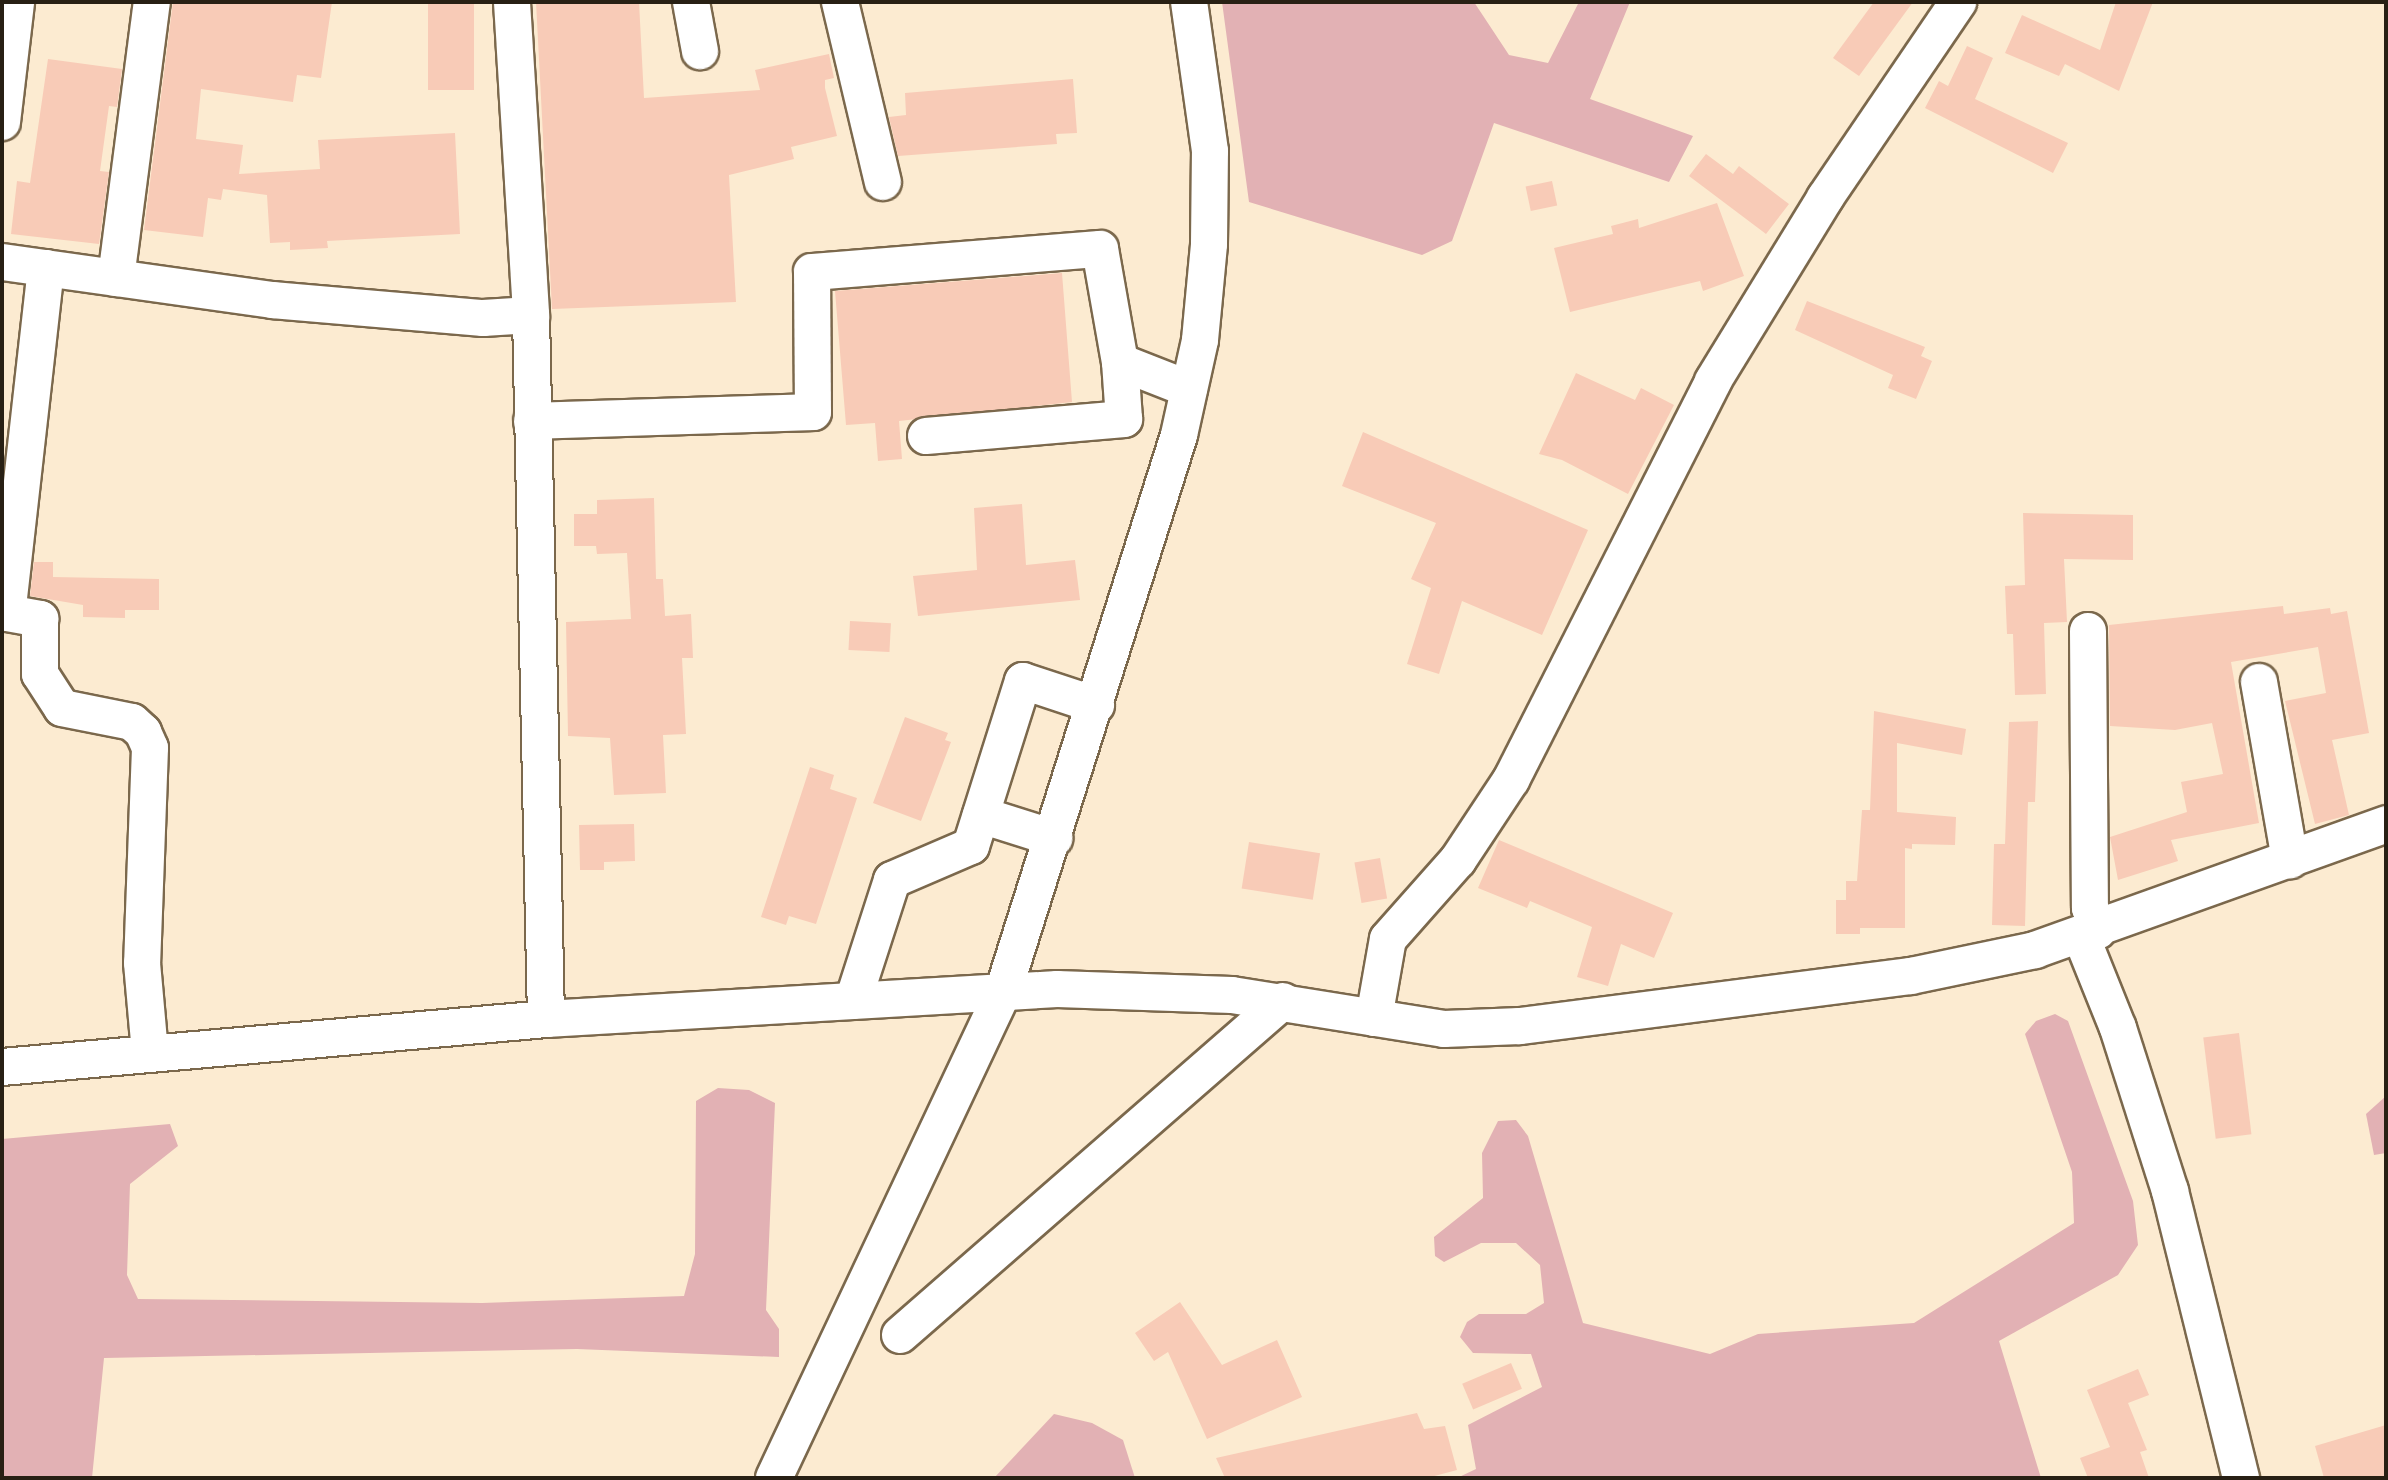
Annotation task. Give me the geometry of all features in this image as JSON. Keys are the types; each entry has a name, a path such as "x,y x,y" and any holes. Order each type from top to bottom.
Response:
{"street":[{"path":"2,122 16,2"},
{"path":"116,278 152,2"},
{"path":"512,2 531,315 546,1019"},
{"path":"691,2 700,51"},
{"path":"840,2 883,182"},
{"path":"774,1478 1003,992 1096,705 1189,389 1208,258 1210,151 1189,2"},
{"path":"1374,1018 1388,939 1458,860 1511,780 1713,381 1825,198 1958,2"},
{"path":"532,421 813,412 812,272 1100,249 1120,362 1124,419 926,436"},
{"path":"2,262 287,301 483,318 531,315"},
{"path":"46,268 7,613 40,619 40,674 62,708 132,722 143,732 150,748 142,963 150,1052"},
{"path":"1120,362 1189,389"},
{"path":"2088,631 2090,934 2170,1191 2241,1478"},
{"path":"853,1001 892,880 971,846 1023,681 1096,705"},
{"path":"2259,682 2290,860"},
{"path":"981,815 1054,838"},
{"path":"2,1067 546,1019 1003,992 1173,992 1283,1001 1444,1029 1614,1016 1911,976 2090,934 2386,824"},
{"path":"900,1335 1283,1001"}],"shaded area":[{"path":"1222,2 1474,2 1509,55 1548,63 1579,2 1630,2 1590,99 1693,136 1669,182 1494,123 1452,241 1422,255 1249,202"},
{"path":"2055,1014 2068,1021 2133,1201 2138,1245 2118,1275 1999,1341 2041,1478 1457,1478 1476,1469 1468,1425 1542,1387 1531,1354 1473,1353 1460,1337 1467,1322 1479,1314 1526,1314 1544,1303 1540,1265 1516,1243 1481,1243 1444,1262 1435,1256 1434,1237 1483,1198 1482,1153 1498,1121 1516,1120 1528,1136 1583,1323 1710,1354 1758,1334 1914,1323 2074,1223 2072,1172 2025,1034 2036,1021"},
{"path":"718,1088 749,1090 775,1103 766,1310 779,1329 779,1357 577,1349 104,1358 92,1478 2,1478 2,1139 170,1124 178,1146 130,1184 127,1275 138,1299 482,1303 684,1296 695,1254 696,1101"},
{"path":"2386,1096 2386,1153 2374,1155 2366,1114"},
{"path":"1054,1414 1092,1423 1123,1440 1135,1478 994,1478"}],"building":[{"path":"173,2 332,2 321,78 297,75 293,102 201,89 196,139 243,145 239,174 320,169 318,140 455,133 460,234 327,241 328,248 290,250 290,242 270,243 267,195 223,189 221,200 208,198 203,237 144,230"},
{"path":"428,2 474,2 474,90 428,90"},
{"path":"536,2 639,2 644,98 760,90 755,70 829,54 834,78 825,80 825,88 837,136 791,147 794,159 729,175 736,302 552,309"},
{"path":"1874,2 1913,2 1859,76 1833,58"},
{"path":"2116,2 2153,2 2119,91 2065,64 2059,76 2005,53 2022,15 2100,50"},
{"path":"1967,46 1993,58 1975,99 2068,143 2053,173 1925,108 1939,81 1948,86"},
{"path":"48,59 122,69 117,107 109,106 100,171 109,172 99,244 11,234 17,181 30,183"},
{"path":"1073,79 1077,133 1056,134 1057,144 898,156 889,117 906,115 905,93"},
{"path":"1706,154 1733,174 1739,166 1789,204 1766,234 1689,176"},
{"path":"1552,181 1557,205 1531,211 1526,187"},
{"path":"1717,203 1744,276 1703,291 1700,281 1570,312 1554,248 1613,234 1611,226 1638,219 1639,228"},
{"path":"1062,273 1072,402 899,421 902,459 878,461 875,423 846,425 835,291"},
{"path":"1807,301 1925,347 1921,356 1932,361 1916,399 1888,388 1893,375 1795,330"},
{"path":"1576,373 1635,400 1641,388 1674,405 1628,494 1562,460 1539,454"},
{"path":"1363,432 1588,530 1542,635 1462,601 1439,674 1407,664 1431,588 1411,579 1436,523 1342,486"},
{"path":"654,498 656,579 663,579 665,616 691,614 693,658 682,658 686,734 663,735 666,793 614,795 610,738 568,736 566,622 631,619 627,553 597,554 596,546 574,546 574,514 597,514 597,500"},
{"path":"1022,504 1026,565 1075,560 1080,600 918,616 913,576 977,570 974,508"},
{"path":"2023,513 2133,515 2133,560 2064,559 2067,622 2044,623 2046,694 2015,695 2013,634 2007,634 2005,586 2025,585"},
{"path":"34,562 53,562 53,577 159,579 159,610 125,610 125,618 83,617 83,605 30,596"},
{"path":"2283,606 2284,614 2330,608 2331,614 2347,611 2369,733 2332,740 2349,815 2315,824 2285,701 2326,693 2318,647 2231,662 2259,823 2171,840 2178,861 2118,880 2110,837 2187,812 2181,782 2223,774 2212,723 2175,730 2110,726 2109,625"},
{"path":"850,621 891,623 889,652 848,650"},
{"path":"1874,711 1966,729 1962,755 1897,743 1897,812 1956,817 1955,845 1912,844 1912,849 1905,848 1905,928 1860,928 1860,934 1836,934 1836,900 1846,900 1846,881 1857,881 1862,810 1870,810"},
{"path":"905,717 948,733 945,740 951,742 921,821 873,803"},
{"path":"2038,721 2035,802 2028,802 2025,926 1992,925 1994,844 2005,844 2009,722"},
{"path":"810,767 834,775 830,789 857,798 816,924 789,916 786,925 761,917"},
{"path":"634,824 635,861 604,862 604,870 580,870 579,825"},
{"path":"1499,840 1673,913 1654,958 1621,944 1608,986 1577,977 1592,927 1530,901 1527,908 1478,888"},
{"path":"1249,842 1320,853 1313,900 1242,888"},
{"path":"1380,858 1387,898 1362,903 1354,863"},
{"path":"2239,1033 2251,1134 2216,1139 2203,1037"},
{"path":"1180,1302 1222,1365 1277,1340 1302,1397 1207,1439 1168,1352 1154,1361 1135,1333"},
{"path":"1511,1363 1522,1389 1473,1409 1462,1384"},
{"path":"2138,1369 2149,1395 2128,1403 2147,1450 2140,1452 2149,1478 2088,1478 2080,1458 2110,1447 2087,1390"},
{"path":"1417,1413 1424,1429 1445,1426 1457,1470 1427,1478 1225,1478 1216,1458"},
{"path":"2386,1425 2386,1478 2324,1478 2315,1446"}]}
